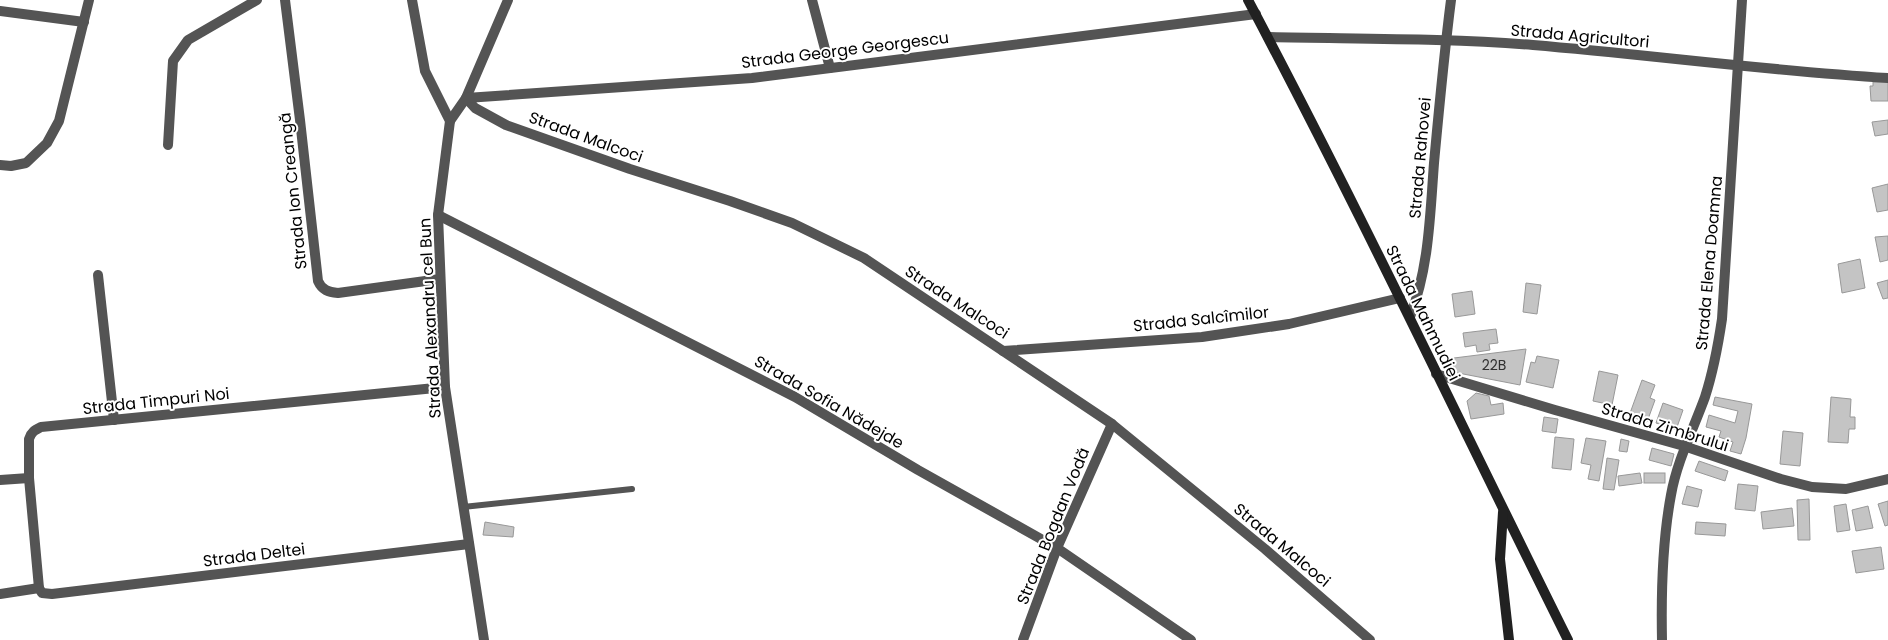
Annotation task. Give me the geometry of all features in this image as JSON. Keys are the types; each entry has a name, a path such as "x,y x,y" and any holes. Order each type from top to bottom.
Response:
{"main road":[{"name":"Strada Mahmudiei","path":"1248,0 1410,317 1436,374 1568,640"},
{"path":"1503,510 1500,559 1509,640"}],"street":[{"path":"9,0 5,11 84,22"},
{"path":"0,165 12,166 26,163 47,143 59,121 89,0"},
{"path":"168,144 172,62 188,40 257,0"},
{"name":"Strada Ion Creangă","path":"285,0 320,286 331,292 338,293 440,280"},
{"path":"412,0 425,71 450,121 466,98 508,0"},
{"path":"812,0 830,68"},
{"name":"Strada Rahovei","path":"1410,317 1417,298 1426,261 1451,0"},
{"name":"Strada Elena Doamna","path":"1662,640 1662,563 1671,494 1684,446 1707,388 1715,360 1722,319 1742,0"},
{"name":"Strada George Georgescu","path":"466,98 752,78 1256,14"},
{"name":"Strada Agricultori","path":"1268,37 1532,45 1738,66 1888,78"},
{"name":"Strada Malcoci","path":"466,98 475,108 506,125 630,170 730,201 792,223 864,258 1112,424 1265,549 1370,640"},
{"name":"Strada Alexandru cel Bun","path":"450,121 438,215 446,388 462,506 484,640"},
{"name":"Strada Sofia Nădejde","path":"438,215 795,397 918,470 1057,548 1191,640"},
{"path":"98,276 114,420"},
{"name":"Strada Salcîmilor","path":"1003,351 1202,337 1289,324 1400,298"},
{"name":"Strada Zimbrului","path":"1436,374 1684,446 1781,479 1812,486 1846,489 1888,479"},
{"name":"Strada Timpuri Noi","path":"41,590 29,478 29,438 35,430 41,427 446,388"},
{"name":"Strada Bogdan Vodă","path":"1023,640 1057,548 1112,424"},
{"path":"0,480 29,478"},
{"name":"Strada Deltei","path":"0,594 41,590 52,594 468,544"}],"lane":[{"path":"462,506 632,489"}],"building":[{"path":"1873,82 1888,82 1888,101 1871,101 1870,86 1873,86"},
{"path":"1888,120 1888,134 1875,136 1872,122"},
{"path":"1888,184 1888,210 1877,212 1872,188"},
{"path":"1888,236 1888,260 1880,262 1875,237"},
{"path":"1860,259 1865,288 1842,293 1838,264"},
{"path":"1888,280 1888,298 1883,299 1877,283"},
{"path":"1526,283 1541,285 1537,314 1523,312"},
{"path":"1472,291 1475,314 1455,317 1452,294"},
{"path":"1496,329 1498,343 1489,344 1490,350 1477,352 1476,345 1465,347 1463,333"},
{"path":"1526,349 1520,385 1453,372 1454,358"},
{"path":"1537,356 1559,360 1553,388 1526,382 1531,362 1535,363"},
{"path":"1599,371 1618,375 1612,405 1593,401"},
{"path":"1642,380 1655,385 1650,398 1655,400 1647,422 1629,416"},
{"path":"1476,393 1489,396 1491,405 1503,403 1504,414 1471,419 1467,401"},
{"path":"1715,397 1752,404 1741,454 1730,451 1733,442 1719,437 1721,431 1706,427 1709,415 1735,423 1738,411 1713,405"},
{"path":"1831,397 1851,399 1850,417 1855,417 1855,429 1849,429 1848,443 1828,442"},
{"path":"1663,403 1683,410 1676,430 1656,423"},
{"path":"1544,417 1558,419 1556,433 1542,431"},
{"path":"1783,431 1803,433 1800,466 1780,464"},
{"path":"1555,437 1574,439 1571,470 1552,468"},
{"path":"1586,438 1606,441 1599,481 1588,479 1591,465 1581,463"},
{"path":"1621,439 1629,441 1627,452 1619,451"},
{"path":"1652,448 1674,454 1671,466 1649,460"},
{"path":"1607,458 1619,460 1614,490 1603,489"},
{"path":"1699,461 1728,471 1725,481 1695,471"},
{"path":"1640,473 1642,483 1619,486 1618,476"},
{"path":"1644,473 1665,473 1665,483 1644,483"},
{"path":"1738,484 1758,486 1755,511 1735,509"},
{"path":"1687,486 1702,490 1698,507 1682,504"},
{"path":"1809,499 1810,540 1798,540 1797,500"},
{"path":"1888,501 1888,525 1885,526 1878,504"},
{"path":"1846,504 1850,530 1837,532 1834,506"},
{"path":"1868,506 1873,528 1856,531 1852,510"},
{"path":"1792,508 1794,526 1763,529 1761,512"},
{"path":"485,522 514,527 513,537 483,535"},
{"path":"1696,522 1726,524 1725,536 1695,534"},
{"path":"1881,547 1884,569 1856,573 1852,551"}]}
